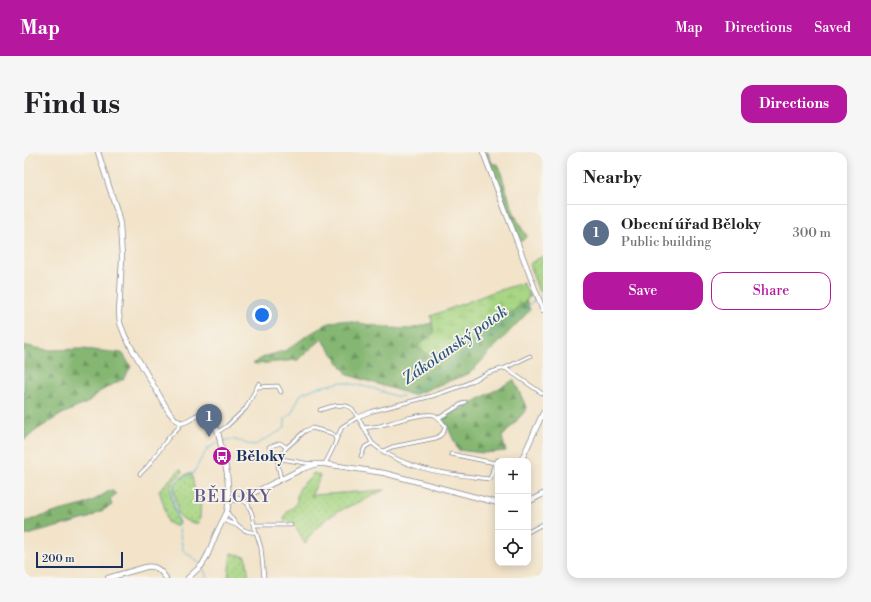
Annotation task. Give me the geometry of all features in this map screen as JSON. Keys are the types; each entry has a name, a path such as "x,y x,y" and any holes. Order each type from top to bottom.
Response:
{"street":[{"path":"98,152 120,224 122,258 120,313 121,327 130,347 169,412 181,423"},
{"path":"483,152 543,310"},
{"path":"324,464 342,427 358,417 373,411 432,396 464,385 488,373 505,368 530,356"},
{"path":"505,368 543,394"},
{"path":"218,432 227,426 246,408 260,383"},
{"path":"257,387 278,386 281,392"},
{"path":"439,418 465,402"},
{"path":"320,410 332,406 345,406 352,408 372,443 394,458 425,468 451,474 490,479 495,463 451,454"},
{"path":"522,458 543,413"},
{"path":"364,428 429,414 435,415 445,426 442,435 436,438 392,447 383,451"},
{"path":"140,474 148,466 181,423 198,415 203,415 214,423 218,432 228,473 229,500 227,512 208,554 202,564 188,578"},
{"path":"281,479 279,464 286,447 305,431 312,428 331,433 334,435 336,440"},
{"path":"279,464 269,447 280,443 286,447"},
{"path":"361,456 365,448 372,443"},
{"path":"281,459 384,473 495,502"},
{"path":"229,500 241,499 302,469 316,464"},
{"path":"531,500 543,494"},
{"path":"241,499 248,504 252,514 261,548 264,578"},
{"path":"227,512 236,525"},
{"path":"223,520 250,533 256,532"},
{"path":"531,530 543,524"},
{"path":"254,525 291,525"},
{"path":"108,578 151,566 157,568 166,578"}],"green space":[{"path":"486,152 488,152 493,164 498,164 513,211 527,236 521,242 505,203"},
{"path":"543,256 543,290 539,292 529,264"},
{"path":"523,283 530,297 512,312 460,349 428,355 417,346 434,333 431,316 493,292"},
{"path":"525,297 530,310 470,373 413,395 348,375 322,339 298,360 253,363 266,356 287,350 327,324 340,320 390,328 410,329"},
{"path":"24,345 49,350 83,349 121,353 131,367 123,379 99,392 87,403 62,414 24,440"},
{"path":"514,380 527,409 502,437 506,451 483,453 458,450 447,425 441,418"},
{"path":"180,469 182,472 171,486 171,496 179,523 174,526 167,522 159,490"},
{"path":"189,473 192,475 195,494 201,498 199,523 187,521 178,514 174,484"},
{"path":"314,473 320,477 311,497 314,495 384,490 345,508 325,520 309,537 305,544 297,529 292,524 284,521 284,519 287,512 296,504 300,488 310,479 311,474"},
{"path":"111,490 116,494 110,499 112,505 89,518 24,536 24,522 83,505"},
{"path":"231,553 246,557 249,578 228,578"}],"waterway":[{"path":"526,279 534,299"},
{"name":"Zákolanský potok","path":"540,296 543,293"},
{"name":"Zákolanský potok","path":"223,441 236,440 255,445 282,430 285,427 285,419 291,414 301,394 315,388 342,382 372,388 395,396 410,394 499,330 537,298"},
{"name":"Zákolanský potok","path":"200,564 183,550 173,498 173,489 176,482 193,474 208,448 218,443"},
{"name":"Zákolanský potok","path":"203,567 207,578"}],"place":[{"name":"Obecní úřad Běloky","path":"209,437"},
{"name":"Běloky","path":"222,456"}],"district":[{"name":"BĚLOKY","path":"233,497"}]}
